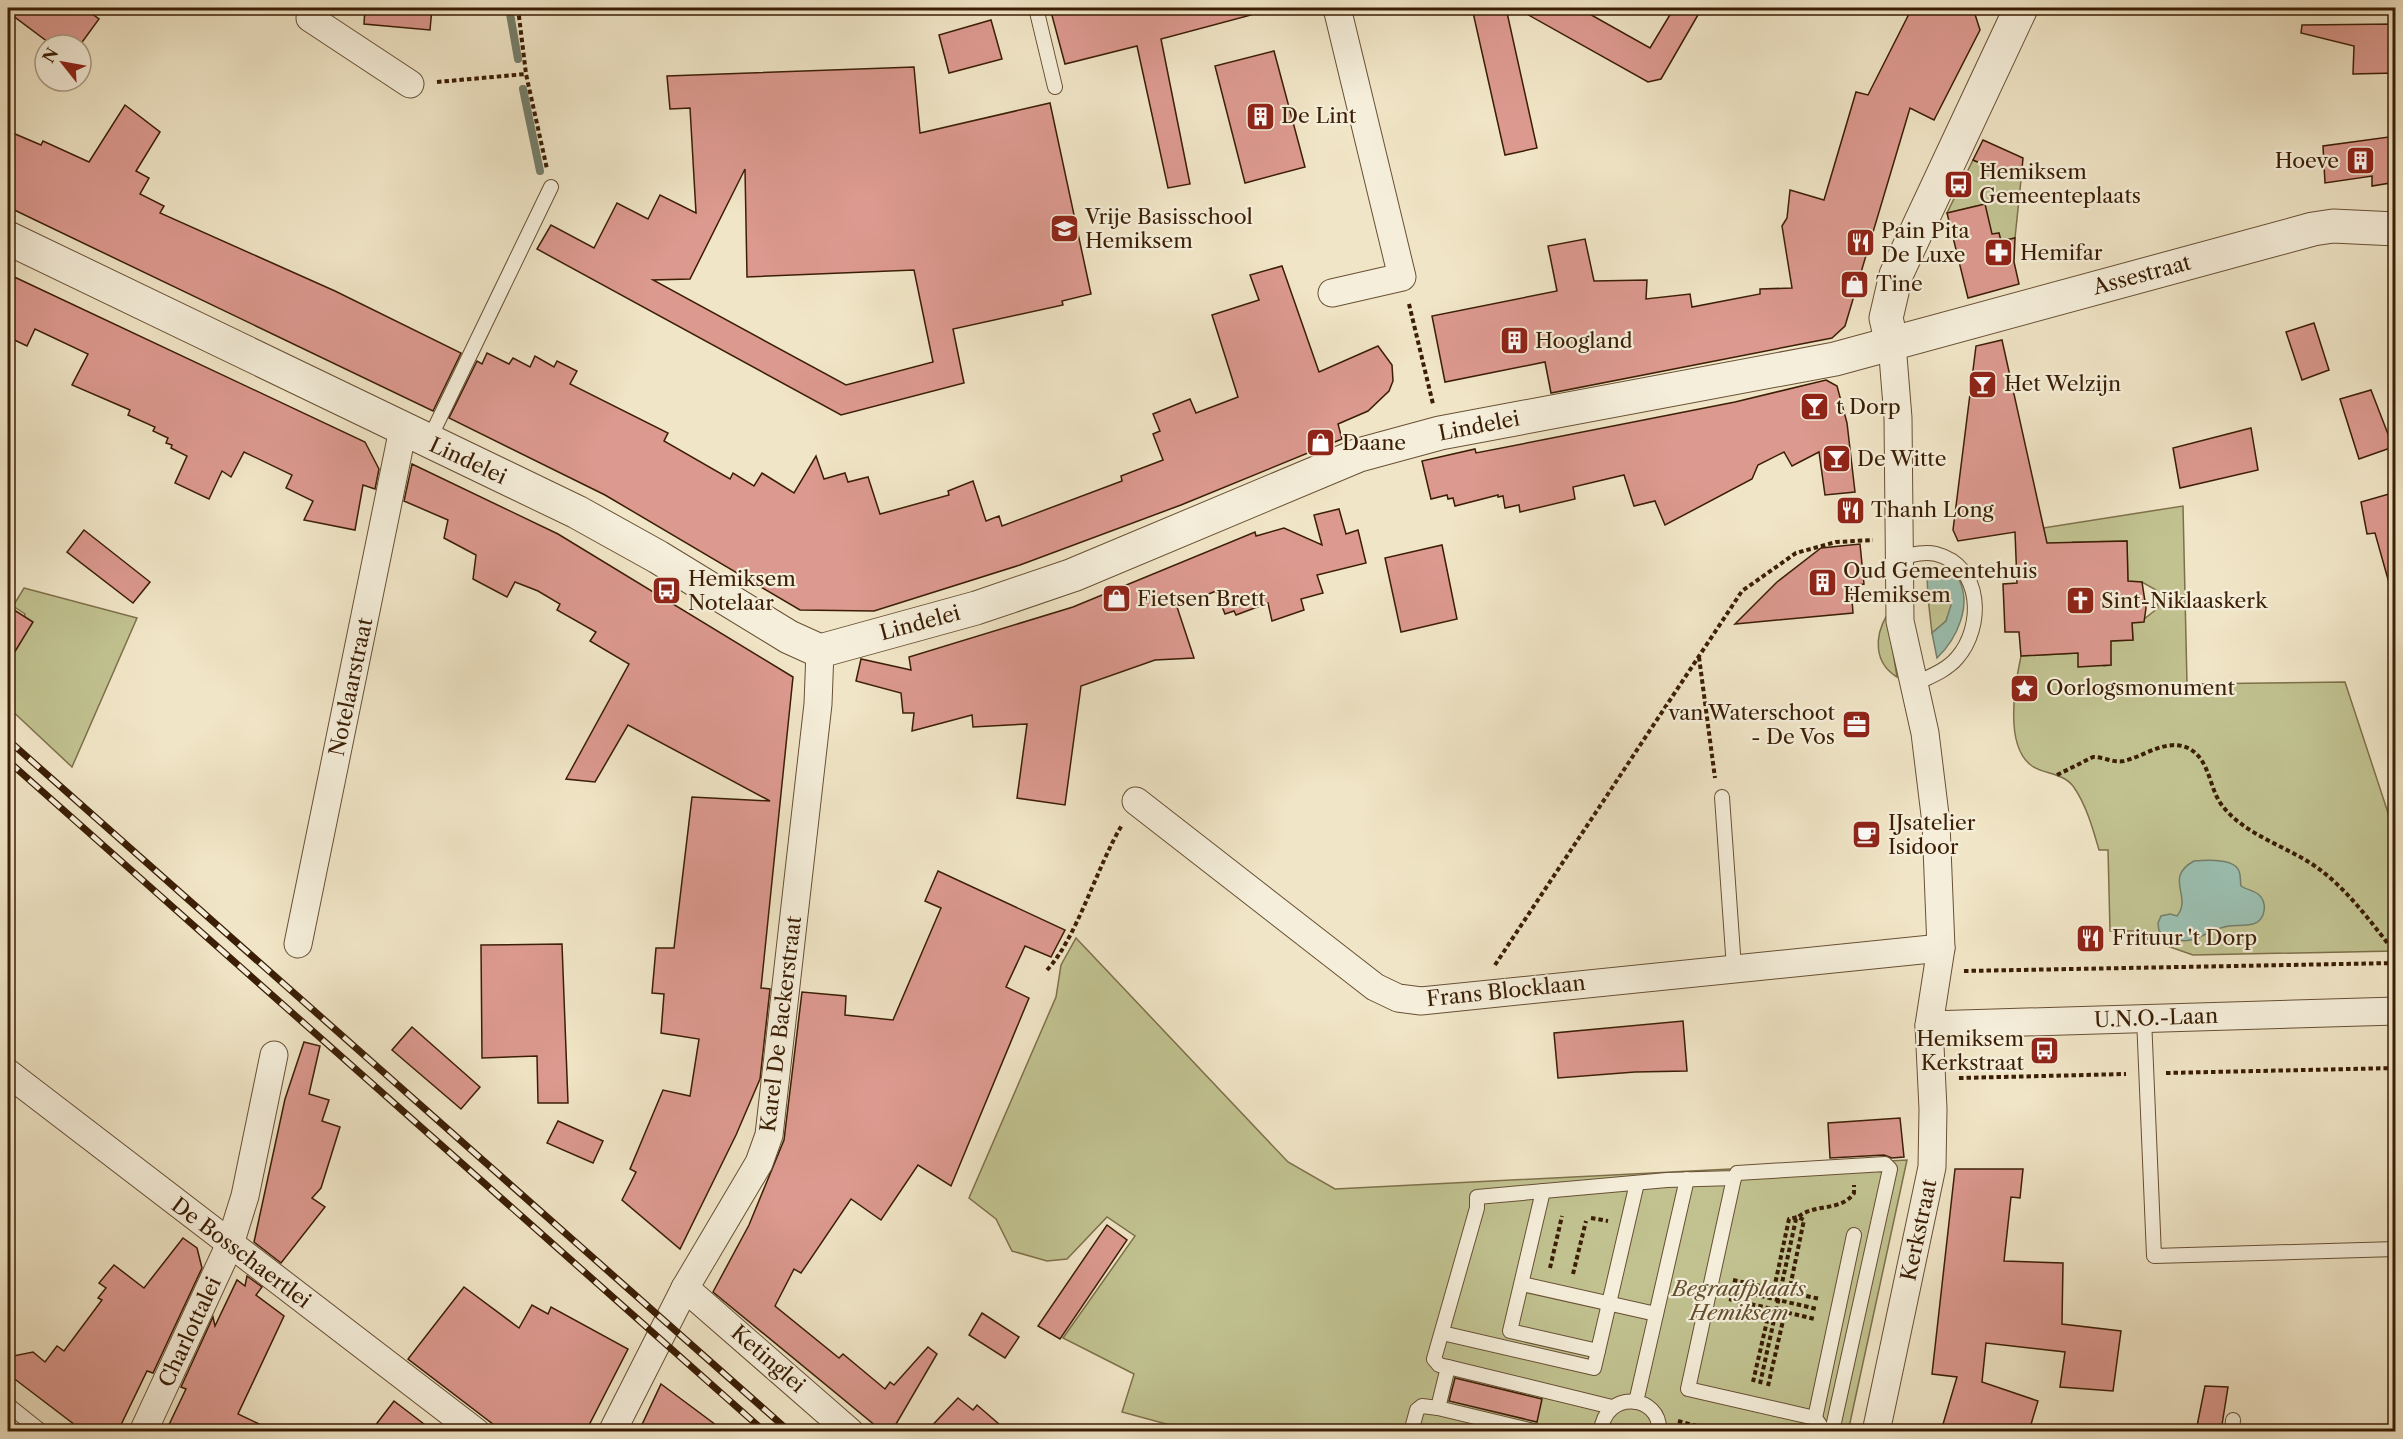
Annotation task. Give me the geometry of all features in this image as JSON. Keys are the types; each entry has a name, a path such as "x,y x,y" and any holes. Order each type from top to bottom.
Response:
{"street":[{"path":"311,8 310,18 410,84"},
{"path":"1332,293 1402,277 1337,8"},
{"path":"1892,344 1886,318 1896,275 2021,8"},
{"name":"Assestraat","path":"1892,344 2313,228 2333,226 2396,229"},
{"name":"Lindelei","path":"8,238 577,512 658,557 789,637 820,651 976,608 1073,575 1359,455 1440,433 1811,364 1892,344"},
{"name":"Kerkstraat","path":"1876,1431 1932,1167 1933,1108 1929,1025 1939,959 1936,823 1925,733 1900,621 1898,418 1892,344"},
{"name":"Notelaarstraat","path":"298,944 415,435"},
{"name":"Karel De Backerstraat","path":"612,1431 685,1288 759,1163 769,1135 818,704 820,651"},
{"name":"Frans Blocklaan","path":"1136,801 1375,987 1398,998 1421,1001 1734,968 1939,959"},
{"name":"U.N.O.-Laan","path":"1929,1025 2392,1012"},
{"name":"Charlottalei","path":"143,1431 230,1244 245,1196 274,1055"},
{"name":"De Bosschaertlei","path":"8,1073 476,1431"},
{"name":"Ketinglei","path":"685,1288 850,1431"}],"lane":[{"path":"1036,8 1055,87"},
{"path":"415,435 551,187"},
{"path":"1899,548 1917,554 1936,554 1951,561 1966,573 1974,593 1976,621 1969,639 1957,658 1944,669 1913,685"},
{"path":"1722,797 1734,968"},
{"path":"2144,1018 2154,1256 2396,1249"},
{"path":"1885,1164 1890,1169 1833,1427 1825,1431 1815,1418 1688,1389 1734,1178 1737,1173 1885,1164"},
{"path":"1612,1407 1439,1365 1434,1359 1477,1208 1478,1197 1687,1179 1734,1178"},
{"path":"1636,1402 1687,1179"},
{"path":"1442,1333 1594,1368 1637,1183"},
{"path":"1543,1191 1510,1331 1598,1351"},
{"path":"1815,1418 1854,1234"},
{"path":"1522,1284 1656,1314"},
{"path":"1438,1408 1448,1367"},
{"path":"1601,1431 1605,1415 1621,1402 1636,1402 1650,1408 1656,1417 1659,1431"},
{"path":"8,1405 42,1431"},
{"path":"1411,1431 1417,1410 1422,1406 1438,1408 1509,1428 1538,1431"}],"path":[{"path":"518,8 526,74 551,187"},
{"path":"410,84 526,74"},
{"path":"1402,277 1440,433"},
{"path":"1475,995 1742,591 1796,553 1836,542 1899,548"},
{"path":"1699,657 1716,788 1722,797"},
{"path":"2057,775 2093,757 2124,761 2168,746 2189,748 2203,761 2221,803 2244,825 2324,872 2396,954"},
{"path":"1047,970 1072,930 1105,853 1136,801"},
{"path":"1939,959 2396,963"},
{"path":"1774,1289 1789,1219 1821,1207 1838,1206 1849,1200 1855,1187 1847,1179"},
{"path":"1760,1384 1785,1265 1798,1217"},
{"path":"1789,1292 1804,1220 1798,1217"},
{"path":"1785,1239 1799,1242"},
{"path":"1779,1264 1794,1267"},
{"path":"1724,1278 1789,1292 1837,1313"},
{"path":"1721,1287 1837,1313"},
{"path":"1719,1297 1785,1312 1837,1313"},
{"path":"1753,1382 1770,1308"},
{"path":"1768,1386 1785,1312"},
{"path":"1764,1333 1779,1336"},
{"path":"1759,1357 1773,1361"},
{"path":"1743,1380 1820,1397"},
{"path":"1656,1417 1719,1431"}],"green space":[{"path":"1973,160 2021,180 2015,238 2001,241 1999,233 1992,234 1976,206 1947,213"},
{"path":"2183,506 2187,684 2345,682 2395,834 2395,951 2193,955 2147,939 2146,931 2110,931 2108,850 2099,850 2092,825 2073,786 2059,776 2037,769 2023,757 2015,730 2014,714 2014,698 2021,656 2079,653 2104,666 2111,665 2109,641 2133,640 2132,620 2144,619 2158,608 2156,590 2142,582 2128,584 2127,541 2073,542 2074,556 2017,532"},
{"path":"24,588 137,618 72,767 8,707 8,653 12,656 25,614 13,606"},
{"path":"1936,596 1949,600 1952,605 1946,621 1932,633 1928,598"},
{"path":"1887,615 1897,677 1889,671 1880,657 1878,641"},
{"name":"Begraafplaats Hemiksem","path":"1076,938 1288,1162 1335,1189 1907,1160 1848,1432 1192,1431 1122,1412 1134,1374 1063,1338 1135,1236 1107,1217 1067,1259 1047,1261 1012,1251 996,1219 969,1198 1056,997 1061,965"}],"shaded area":[{"path":"1944,571 1958,578 1964,599 1961,621 1951,641 1937,658 1932,633 1946,621 1951,605 1943,597 1928,598 1927,576"},
{"path":"2194,861 2219,861 2236,867 2240,873 2241,886 2261,897 2264,910 2261,919 2253,924 2220,928 2188,941 2170,938 2159,931 2158,923 2161,916 2170,914 2177,916 2181,909 2179,881 2185,867"}],"building":[{"path":"8,8 84,8 99,19 89,33 36,33 8,12"},
{"path":"365,8 432,8 430,30 364,24"},
{"path":"1050,8 1250,8 1251,15 1161,39 1190,184 1168,188 1137,46 1065,64"},
{"path":"1472,8 1506,8 1537,148 1505,155"},
{"path":"1516,8 1579,8 1650,48 1674,8 1702,8 1661,79 1648,82"},
{"path":"1912,8 1973,8 1980,30 1934,120 1910,108 1845,326 1832,338 1551,393 1545,362 1445,382 1432,316 1557,291 1548,246 1585,239 1594,281 1647,280 1646,299 1690,294 1692,307 1760,294 1760,289 1792,288 1782,226 1787,218 1790,190 1824,200 1856,92 1868,95"},
{"path":"991,20 1002,59 949,73 939,35"},
{"path":"2396,24 2396,73 2353,74 2354,46 2301,33 2302,25"},
{"name":"De Lint","path":"1274,51 1305,167 1245,183 1215,66"},
{"path":"914,67 920,133 1050,103 1091,294 1062,301 1063,305 953,329 964,383 841,415 537,249 551,225 594,248 617,203 648,219 660,195 696,213 690,108 670,109 667,76","holes":["745,169 747,277 914,270 933,362 846,385 653,280 690,279"]},
{"path":"125,105 160,132 136,171 149,178 140,194 164,206 160,213 335,291 461,353 433,411 8,207 8,131 41,145 43,141 89,162"},
{"name":"Hoeve","path":"2396,136 2396,182 2372,186 2372,176 2325,183 2323,146"},
{"path":"1983,140 2023,158 2021,180 1973,160"},
{"name":"Hemifar","path":"1985,204 1992,234 1999,233 2001,241 2015,238 2014,262 2019,284 1968,298 1947,213"},
{"path":"1282,266 1319,372 1378,346 1392,365 1393,381 1389,391 1368,411 1338,424 1342,439 1181,505 1020,565 874,611 800,610 605,495 449,418 477,361 482,364 487,353 509,364 513,358 530,367 535,356 554,367 557,361 577,371 570,384 668,433 664,441 730,479 733,473 754,486 762,473 794,493 816,456 824,479 845,473 848,482 868,477 880,514 949,495 948,491 973,481 986,521 999,516 1002,526 1122,481 1121,476 1163,460 1153,434 1160,431 1153,414 1190,399 1196,413 1238,397 1212,315 1259,300 1250,275"},
{"path":"8,274 365,442 379,469 375,489 363,485 355,530 304,520 313,501 286,488 292,475 244,452 231,477 222,471 209,499 175,483 187,456 171,448 172,445 166,443 168,438 153,431 155,427 128,415 130,410 72,385 88,354 35,329 27,346 8,337"},
{"path":"2314,323 2329,370 2302,380 2286,332"},
{"path":"2002,340 2047,543 2127,541 2128,581 2142,582 2146,608 2144,622 2132,623 2133,640 2111,641 2111,665 2078,667 2078,653 2021,656 2019,632 2005,632 2003,584 2017,583 2015,532 1958,541 1953,530 1976,346"},
{"path":"1826,380 1837,386 1847,423 1855,492 1825,495 1819,452 1792,466 1784,452 1758,465 1752,479 1665,525 1655,501 1634,506 1624,475 1573,487 1575,499 1520,512 1519,505 1505,508 1503,496 1498,497 1498,495 1455,506 1453,498 1448,499 1447,495 1431,499 1422,461 1475,449 1476,453 1735,402"},
{"path":"2371,390 2393,447 2359,459 2340,399"},
{"path":"2251,428 2258,470 2180,488 2173,448"},
{"path":"412,464 558,534 793,677 761,988 770,989 760,1079 736,1135 680,1249 622,1200 636,1172 630,1169 663,1090 690,1096 699,1039 661,1033 664,994 652,993 656,948 674,948 692,797 770,801 628,725 595,782 566,779 629,664 590,641 596,632 557,610 560,604 538,591 515,582 507,597 473,579 476,555 444,538 448,520 404,501"},
{"path":"2396,492 2396,582 2389,583 2375,533 2367,534 2361,502"},
{"path":"1339,509 1346,534 1358,530 1366,563 1317,575 1323,593 1301,599 1304,610 1272,621 1268,603 1236,615 1234,611 1225,614 1216,591 1177,607 1194,658 1155,660 1081,686 1065,805 1017,798 1027,724 973,727 972,715 912,731 914,713 903,713 901,693 856,681 861,659 911,670 909,657 1073,607 1255,532 1256,536 1284,528 1322,545 1314,515"},
{"path":"84,530 150,582 133,603 67,552"},
{"name":"Oud Gemeentehuis Hemiksem","path":"1860,544 1864,584 1851,586 1853,613 1735,624 1777,582 1821,548"},
{"path":"1442,545 1457,619 1401,632 1385,558"},
{"path":"8,606 33,622 8,663"},
{"path":"938,871 1065,930 1051,957 1025,946 1006,987 1029,998 951,1186 918,1165 881,1220 851,1199 801,1273 794,1269 775,1306 839,1358 843,1354 885,1389 890,1382 894,1385 928,1347 937,1354 892,1431 882,1431 713,1292 749,1225 784,1140 802,992 846,996 845,1015 893,1020 941,908 925,901"},
{"path":"562,944 568,1103 538,1103 537,1056 482,1058 481,945"},
{"path":"1683,1021 1687,1071 1635,1072 1558,1078 1554,1033"},
{"path":"412,1027 480,1087 461,1109 392,1050"},
{"path":"304,1042 320,1046 309,1094 329,1100 322,1121 340,1127 321,1188 312,1198 325,1207 281,1263 254,1242 285,1099"},
{"path":"1900,1118 1904,1157 1892,1158 1884,1155 1830,1158 1828,1123"},
{"path":"558,1121 603,1141 593,1163 547,1143"},
{"path":"1955,1169 2023,1169 2020,1198 2011,1197 2004,1261 2063,1263 2062,1324 2121,1331 2113,1391 2060,1387 2065,1352 1986,1343 1982,1382 2038,1401 2029,1431 1941,1431 1957,1377 1932,1374"},
{"path":"1107,1225 1127,1240 1060,1339 1038,1326"},
{"path":"183,1238 197,1248 202,1268 153,1373 147,1371 118,1431 83,1431 8,1374 8,1357 33,1352 45,1362 57,1346 64,1351 102,1300 98,1298 106,1288 99,1283 114,1265 144,1288"},
{"path":"247,1276 262,1287 256,1295 284,1316 238,1414 274,1431 166,1431 186,1389 181,1387 213,1317 215,1326 237,1280 245,1286"},
{"path":"464,1287 519,1328 532,1305 548,1314 551,1307 628,1349 586,1431 502,1431 408,1359"},
{"path":"982,1313 1019,1337 1005,1358 969,1335"},
{"path":"1455,1378 1542,1399 1537,1422 1449,1401"},
{"path":"661,1384 724,1431 639,1431"},
{"path":"2205,1386 2228,1387 2221,1431 2196,1431"},
{"path":"958,1398 973,1410 977,1405 1007,1431 927,1431"},
{"path":"394,1401 433,1431 371,1431"}],"waterway":[{"path":"509,8 518,59"},
{"path":"523,89 540,171"}],"railway":[{"path":"8,740 790,1432"},
{"path":"8,761 765,1432"}],"place":[{"name":"De Lint","path":"1260,116"},
{"name":"Hoeve","path":"2360,161"},
{"name":"Hemiksem Gemeenteplaats","path":"1958,184"},
{"name":"Vrije Basisschool Hemiksem","path":"1064,229"},
{"name":"Pain Pita De Luxe","path":"1860,243"},
{"name":"Hemifar","path":"1999,253"},
{"name":"Tine","path":"1855,284"},
{"name":"Hoogland","path":"1514,341"},
{"name":"Het Welzijn","path":"1983,384"},
{"name":"t Dorp","path":"1815,407"},
{"name":"Daane","path":"1321,443"},
{"name":"De Witte","path":"1836,459"},
{"name":"Thanh Long","path":"1850,510"},
{"name":"Oud Gemeentehuis Hemiksem","path":"1822,583"},
{"name":"Hemiksem Notelaar","path":"667,591"},
{"name":"Fietsen Brett","path":"1116,599"},
{"name":"Sint-Niklaaskerk","path":"2080,601"},
{"name":"Oorlogsmonument","path":"2025,688"},
{"name":"van Waterschoot - De Vos","path":"1856,725"},
{"name":"IJsatelier Isidoor","path":"1867,835"},
{"name":"Frituur 't Dorp","path":"2091,938"},
{"name":"Hemiksem Kerkstraat","path":"2045,1051"}]}
